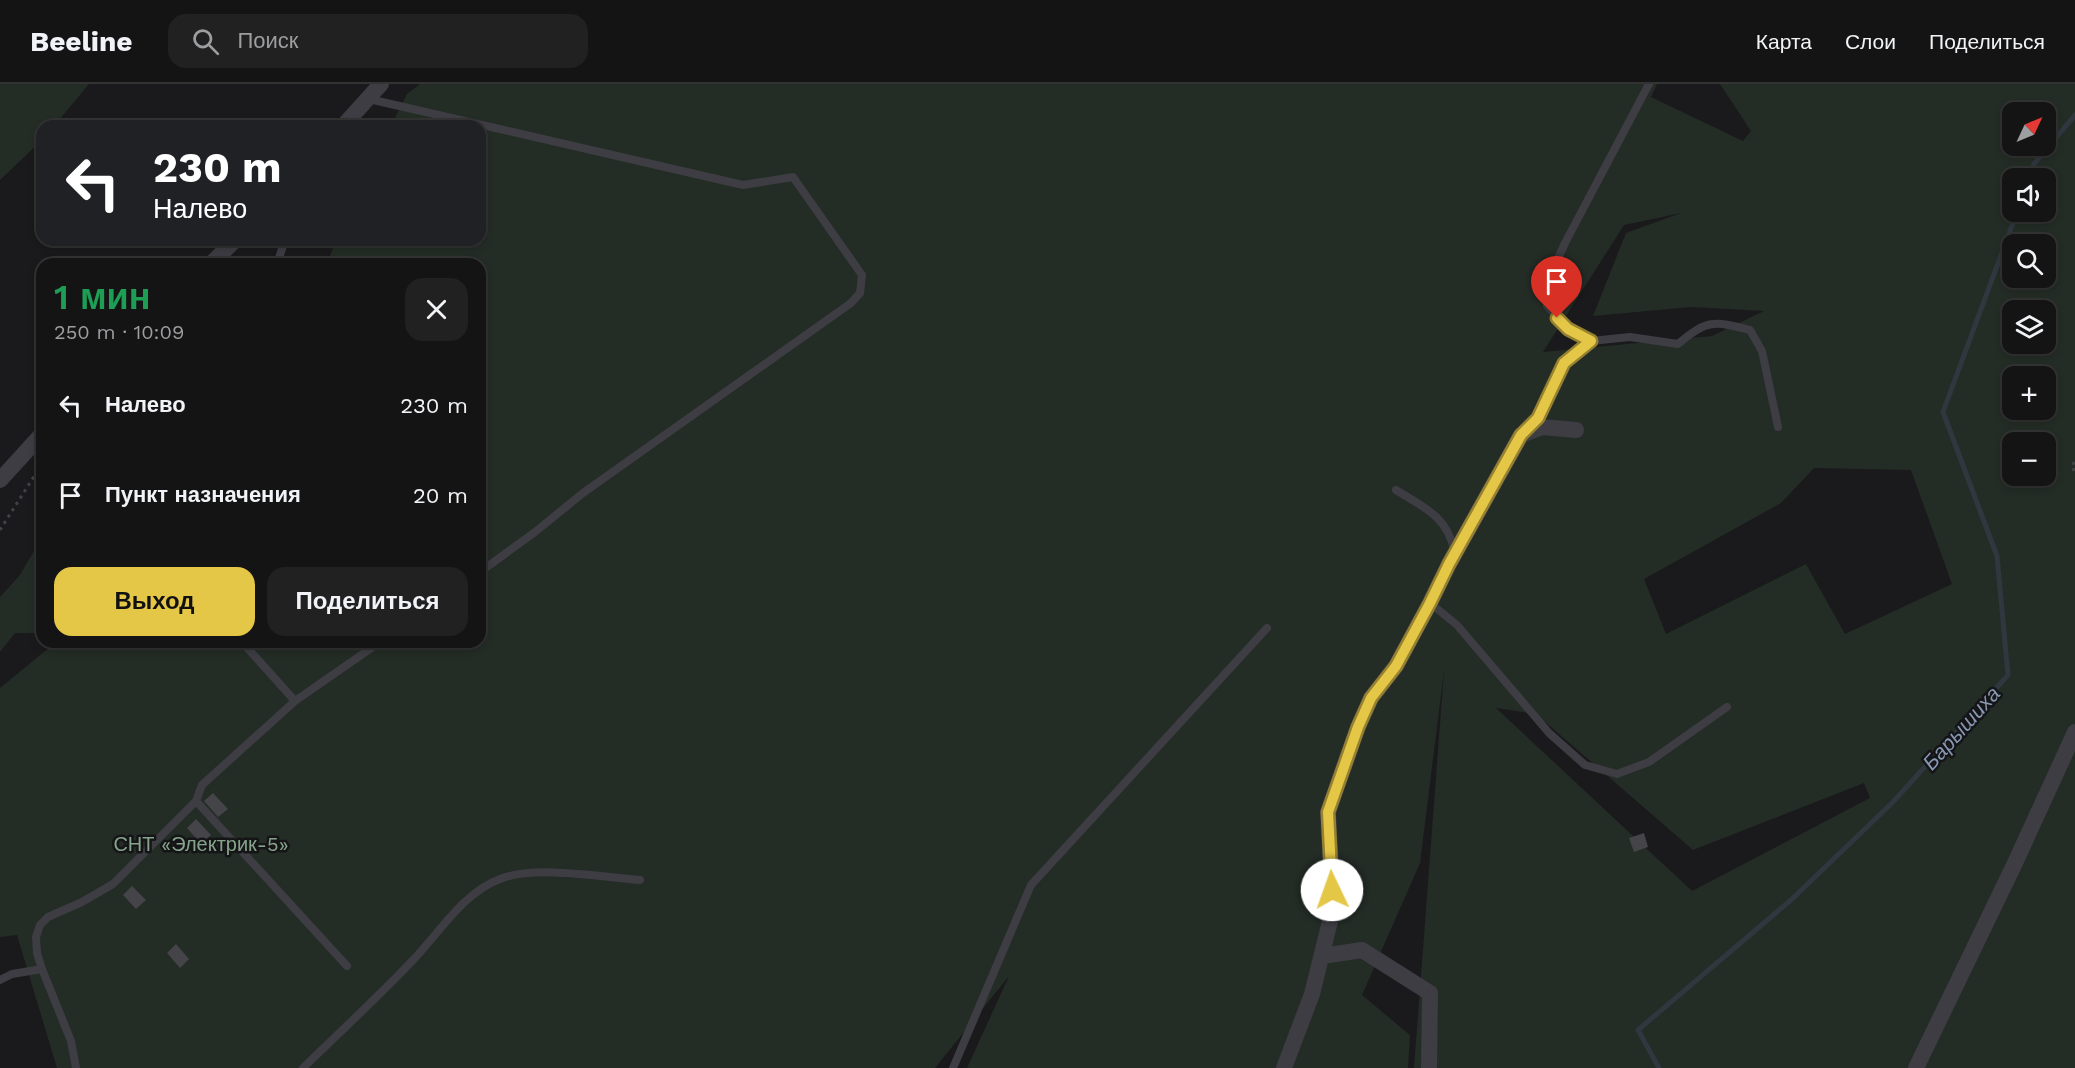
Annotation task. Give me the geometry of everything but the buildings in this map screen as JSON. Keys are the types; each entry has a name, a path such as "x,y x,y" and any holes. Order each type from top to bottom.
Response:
{"street":[{"path":"349,120 381,84"},
{"path":"217,258 229,246"},
{"path":"1284,1068 1312,994 1333,909 1328,812 1358,727 1371,698 1396,666 1521,435 1542,427 1576,430"},
{"path":"0,480 36,440"},
{"path":"1916,1068 2075,732"},
{"path":"1322,956 1362,950 1430,993 1429,1068"}],"lane":[{"path":"1649,84 1545,285 1547,306 1568,329 1591,341 1630,338 1678,344 1695,329 1720,322 1750,330 1762,351 1778,427"},
{"path":"358,120 368,99 460,120"},
{"path":"486,126 743,185 793,177 862,275 860,293 850,303 583,493 486,568"},
{"path":"1521,435 1538,418 1564,363 1591,341"},
{"path":"1396,490 1442,520 1452,537 1455,554"},
{"path":"1430,603 1457,625 1549,733 1585,765 1617,774 1650,762 1727,707"},
{"path":"953,1068 1031,885 1267,628"},
{"path":"247,648 295,700"},
{"path":"76,1068 71,1041 37,953 36,937 40,925 48,917 82,902 113,884 196,801 202,784 295,700 371,648"},
{"path":"196,801 347,966"},
{"path":"303,1068 415,958 449,918 480,889 500,879 524,874 549,873 640,880"},
{"path":"0,980 12,974 42,969"}],"path":[{"path":"30,446 36,459"},
{"path":"2075,463 2072,464 2075,474"},
{"path":"0,530 36,473"}],"green space":[{"path":"0,84 89,84 59,120 36,120 36,146 0,180"},
{"name":"СНТ «Электрик-5»","path":"420,84 1657,84 1651,97 1743,141 1751,131 1720,84 2075,84 2075,1068 1414,1068 1444,671 1420,863 1362,995 1410,1035 1408,1068 967,1068 1009,976 935,1068 57,1068 17,935 0,937 0,688 49,648 486,648 486,258 329,258 334,246 486,246 486,120 394,120 407,94","holes":["1681,213 1626,233 1593,316 1691,307 1764,311 1712,336 1543,352 1624,225","1814,468 1911,470 1952,584 1845,634 1806,564 1666,634 1644,579 1781,503","1496,708 1536,714 1693,850 1864,783 1870,798 1692,891"]},
{"path":"36,547 36,633 15,633 0,652 0,597 20,575"}],"waterway":[{"name":"Барышиха","path":"2033,168 2075,115"},
{"name":"Барышиха","path":"1659,1068 1638,1030 1791,900 1893,802 2008,675 1997,556 1943,412 2013,222"}],"route":[{"path":"1332,890 1328,812 1358,727 1371,698 1396,666 1449,564 1521,435 1538,418 1564,363 1591,341 1568,329 1557,318"}]}
